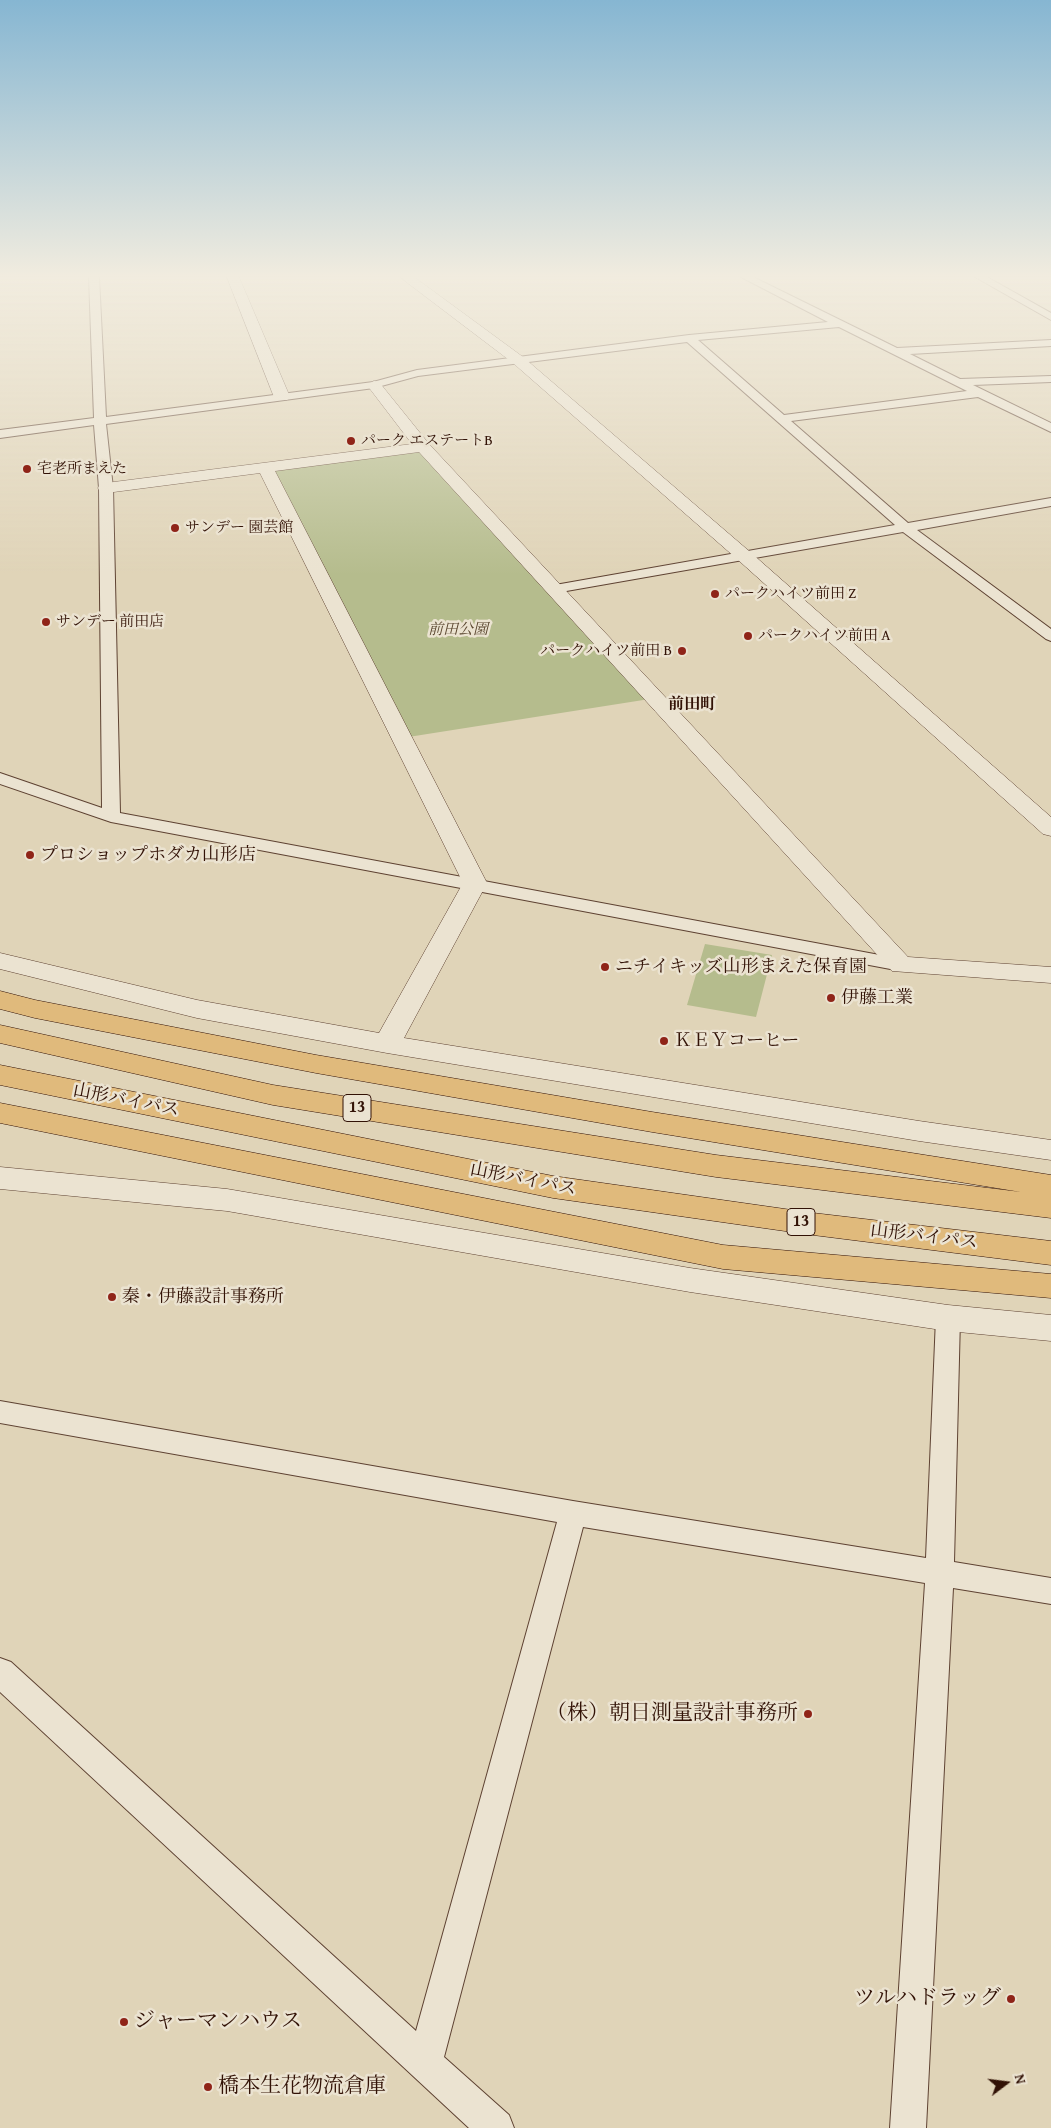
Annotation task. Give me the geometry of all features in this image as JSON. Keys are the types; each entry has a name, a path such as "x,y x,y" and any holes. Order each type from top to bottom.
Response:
{"highway":[{"path":"0,1000 35,1009 316,1064 652,1122 1051,1186"},
{"name":"山形バイパス","path":"0,1034 273,1095 716,1166 1051,1207"},
{"name":"山形バイパス","path":"0,1075 552,1187 813,1224 1051,1252"},
{"path":"0,1113 723,1258 1051,1286"}],"street":[{"path":"274,376 282,397"},
{"path":"537,376 744,555 1051,829"},
{"path":"374,384 423,447 901,965 1051,975"},
{"path":"106,488 423,447"},
{"path":"265,467 475,884 387,1044"},
{"path":"0,962 197,1009 387,1044 919,1131 1051,1150"},
{"path":"2,1184 227,1200 690,1280 948,1318 1051,1328"}],"lane":[{"path":"98,376 106,488 111,817"},
{"path":"0,434 374,384 404,376"},
{"path":"733,376 905,527 1051,636"},
{"path":"945,376 1051,428"},
{"path":"957,382 1051,379"},
{"path":"781,419 979,393"},
{"path":"554,588 1051,502"},
{"path":"0,778 111,817 901,965"},
{"path":"908,2128 940,1572 948,1318"},
{"path":"0,1412 573,1513 1051,1591"},
{"path":"426,2063 573,1513"},
{"path":"0,1672 496,2128"}],"green space":[{"name":"前田公園","path":"423,447 656,698 402,738 265,467"},
{"path":"705,944 772,955 756,1017 687,1005"}],"place":[{"name":"パーク エステートB","path":"351,441"},
{"name":"宅老所まえた","path":"27,469"},
{"name":"サンデー 園芸館","path":"175,528"},
{"name":"パークハイツ前田 Z","path":"715,594"},
{"name":"サンデー 前田店","path":"46,622"},
{"name":"パークハイツ前田 A","path":"748,636"},
{"name":"パークハイツ前田 B","path":"682,651"},
{"name":"プロショップホダカ山形店","path":"30,855"},
{"name":"ニチイキッズ山形まえた保育園","path":"605,967"},
{"name":"伊藤工業","path":"831,998"},
{"name":"ＫＥＹコーヒー","path":"664,1041"},
{"name":"秦・伊藤設計事務所","path":"112,1297"},
{"name":"（株）朝日測量設計事務所","path":"808,1714"},
{"name":"ツルハドラッグ","path":"1011,1999"},
{"name":"ジャーマンハウス","path":"124,2022"},
{"name":"橋本生花物流倉庫","path":"208,2087"}],"district":[{"name":"前田町","path":"692,705"}]}
